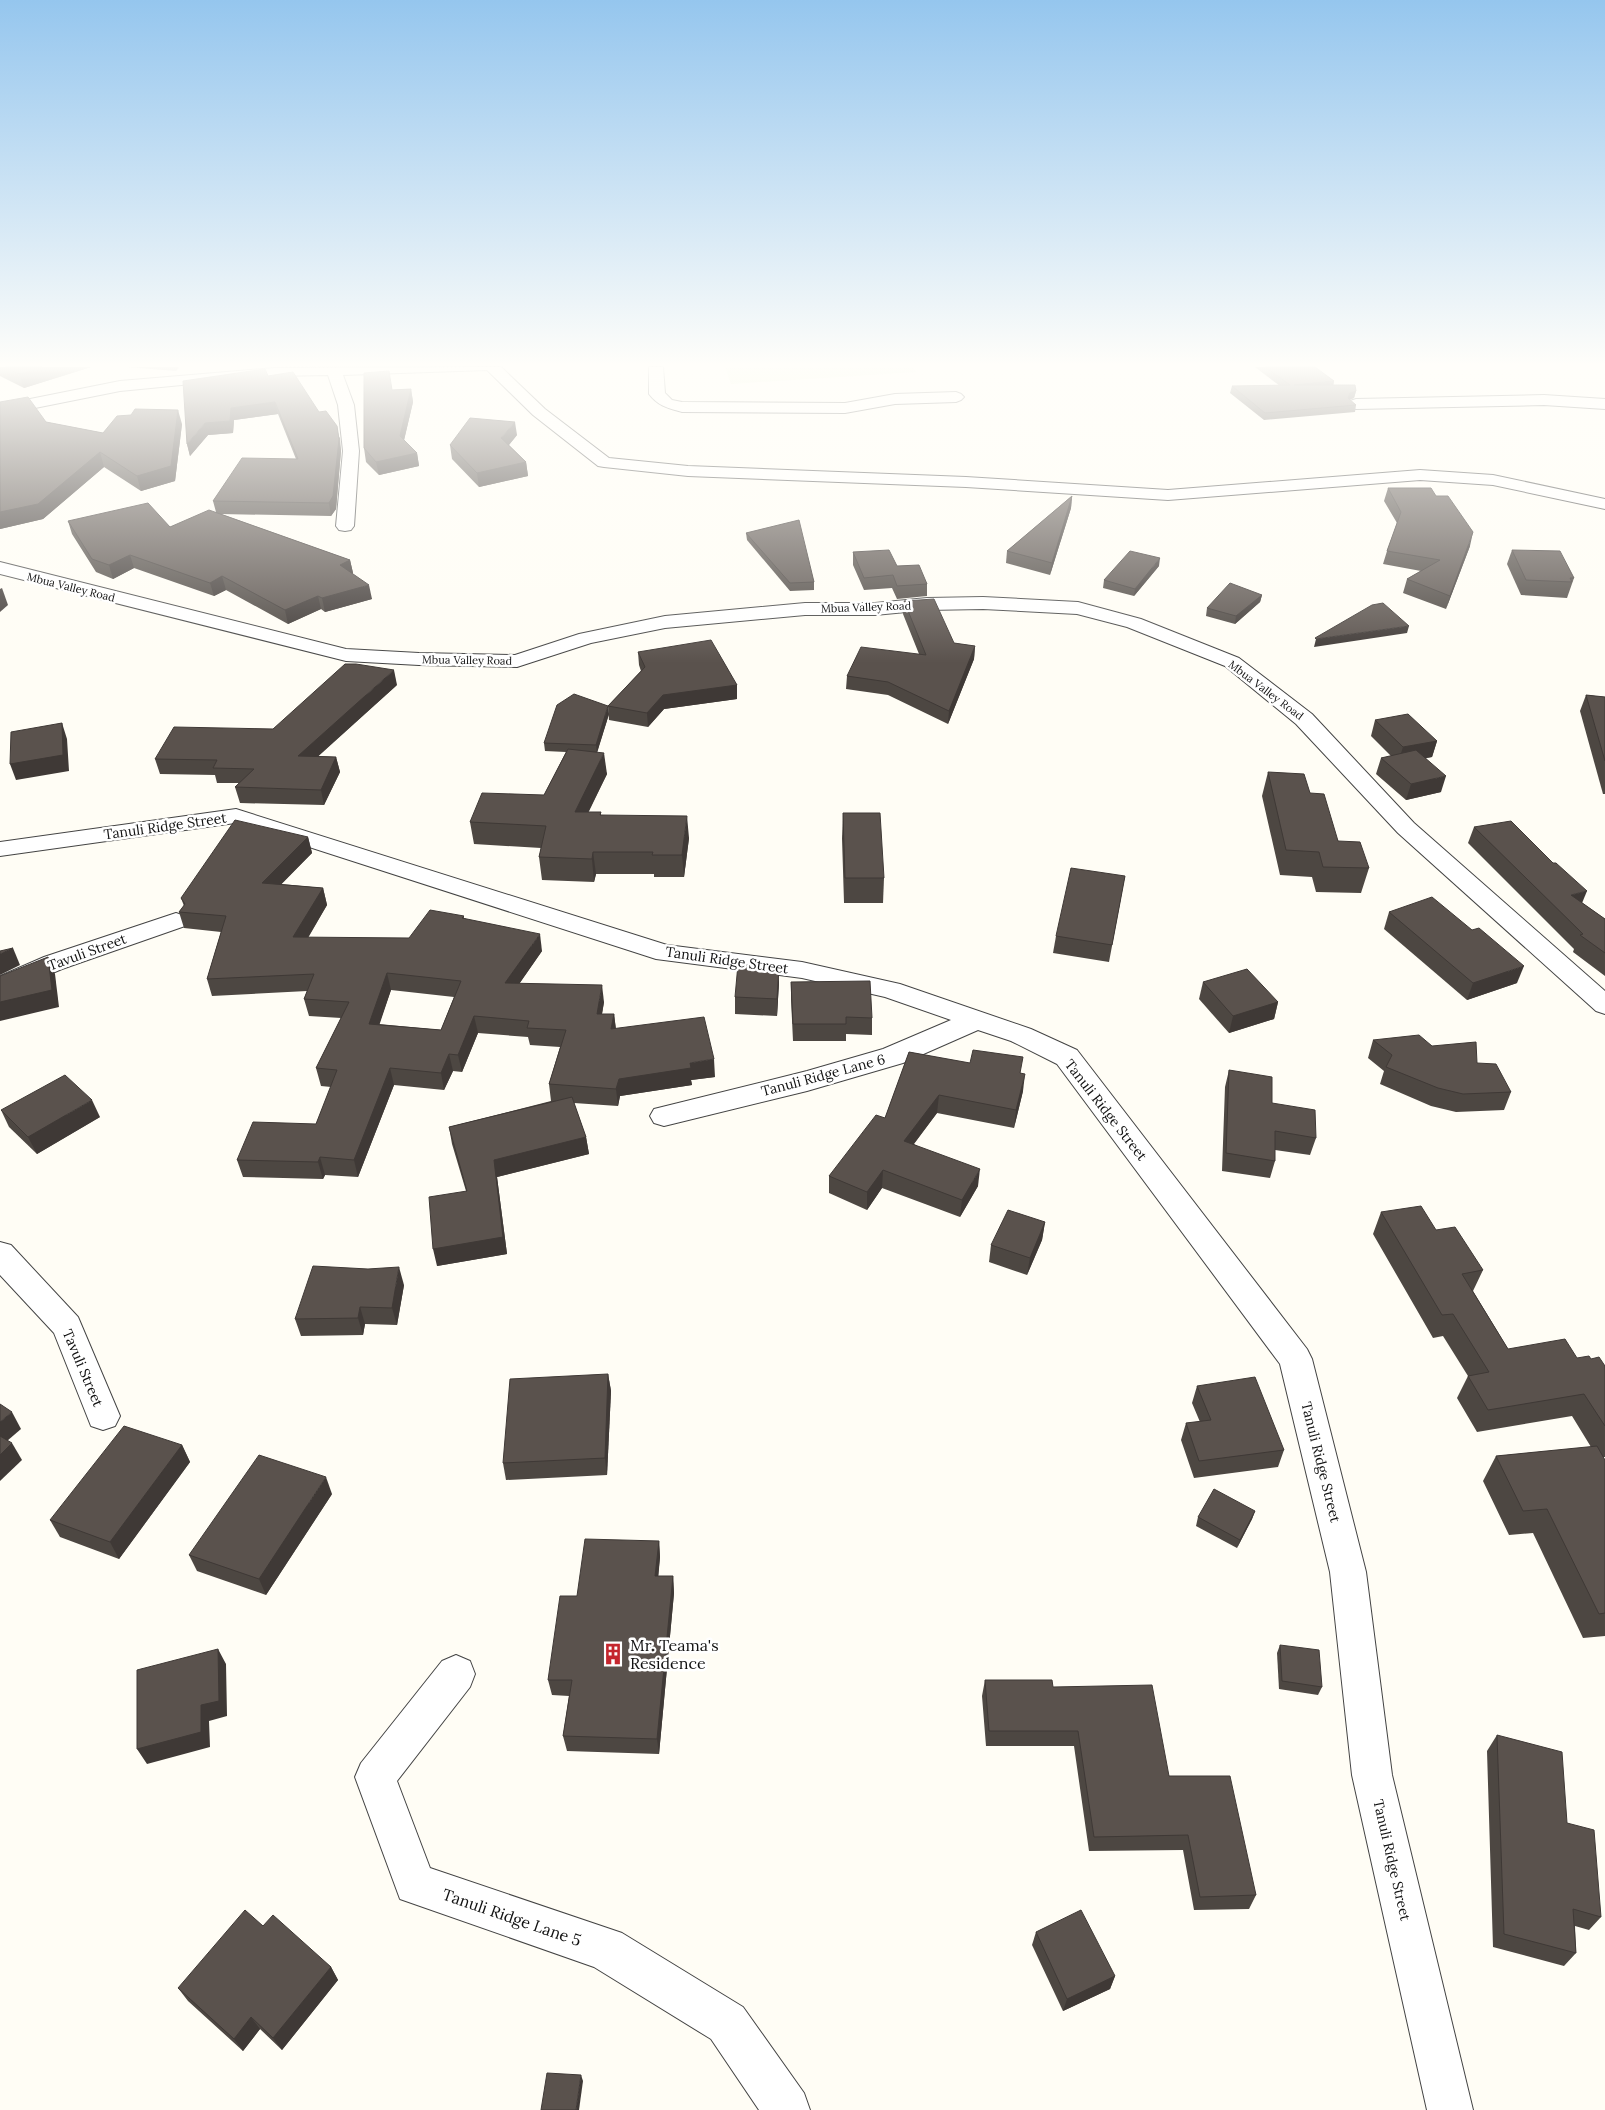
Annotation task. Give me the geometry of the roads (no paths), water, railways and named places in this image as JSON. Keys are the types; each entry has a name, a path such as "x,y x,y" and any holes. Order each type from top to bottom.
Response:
{"street":[{"path":"345,526 350,465"},
{"path":"633,465 688,472 966,482 1168,495 1420,475 1493,480 1605,504"},
{"name":"Mbua Valley Road","path":"0,568 346,655 517,661 586,638 665,622 805,609 874,608 927,604 974,603 1078,608 1134,623 1232,662 1304,719 1406,828 1605,1005"},
{"name":"Tanuli Ridge Street","path":"0,849 236,816 665,953 802,970 891,990 1021,1035 1067,1057 1295,1359 1348,1572 1372,1775 1450,2110"},
{"name":"Tavuli Street","path":"0,986 53,963 176,920"},
{"name":"Tanuli Ridge Lane 6","path":"664,1116 807,1081 893,1056 976,1020"},
{"name":"Tavuli Street","path":"0,1254 67,1326 103,1416"},
{"name":"Tanuli Ridge Lane 5","path":"456,1674 375,1777 415,1884 606,1949 727,2023 787,2110"}],"place":[{"name":"Mr. Teama's Residence","path":"613,1654"}]}
